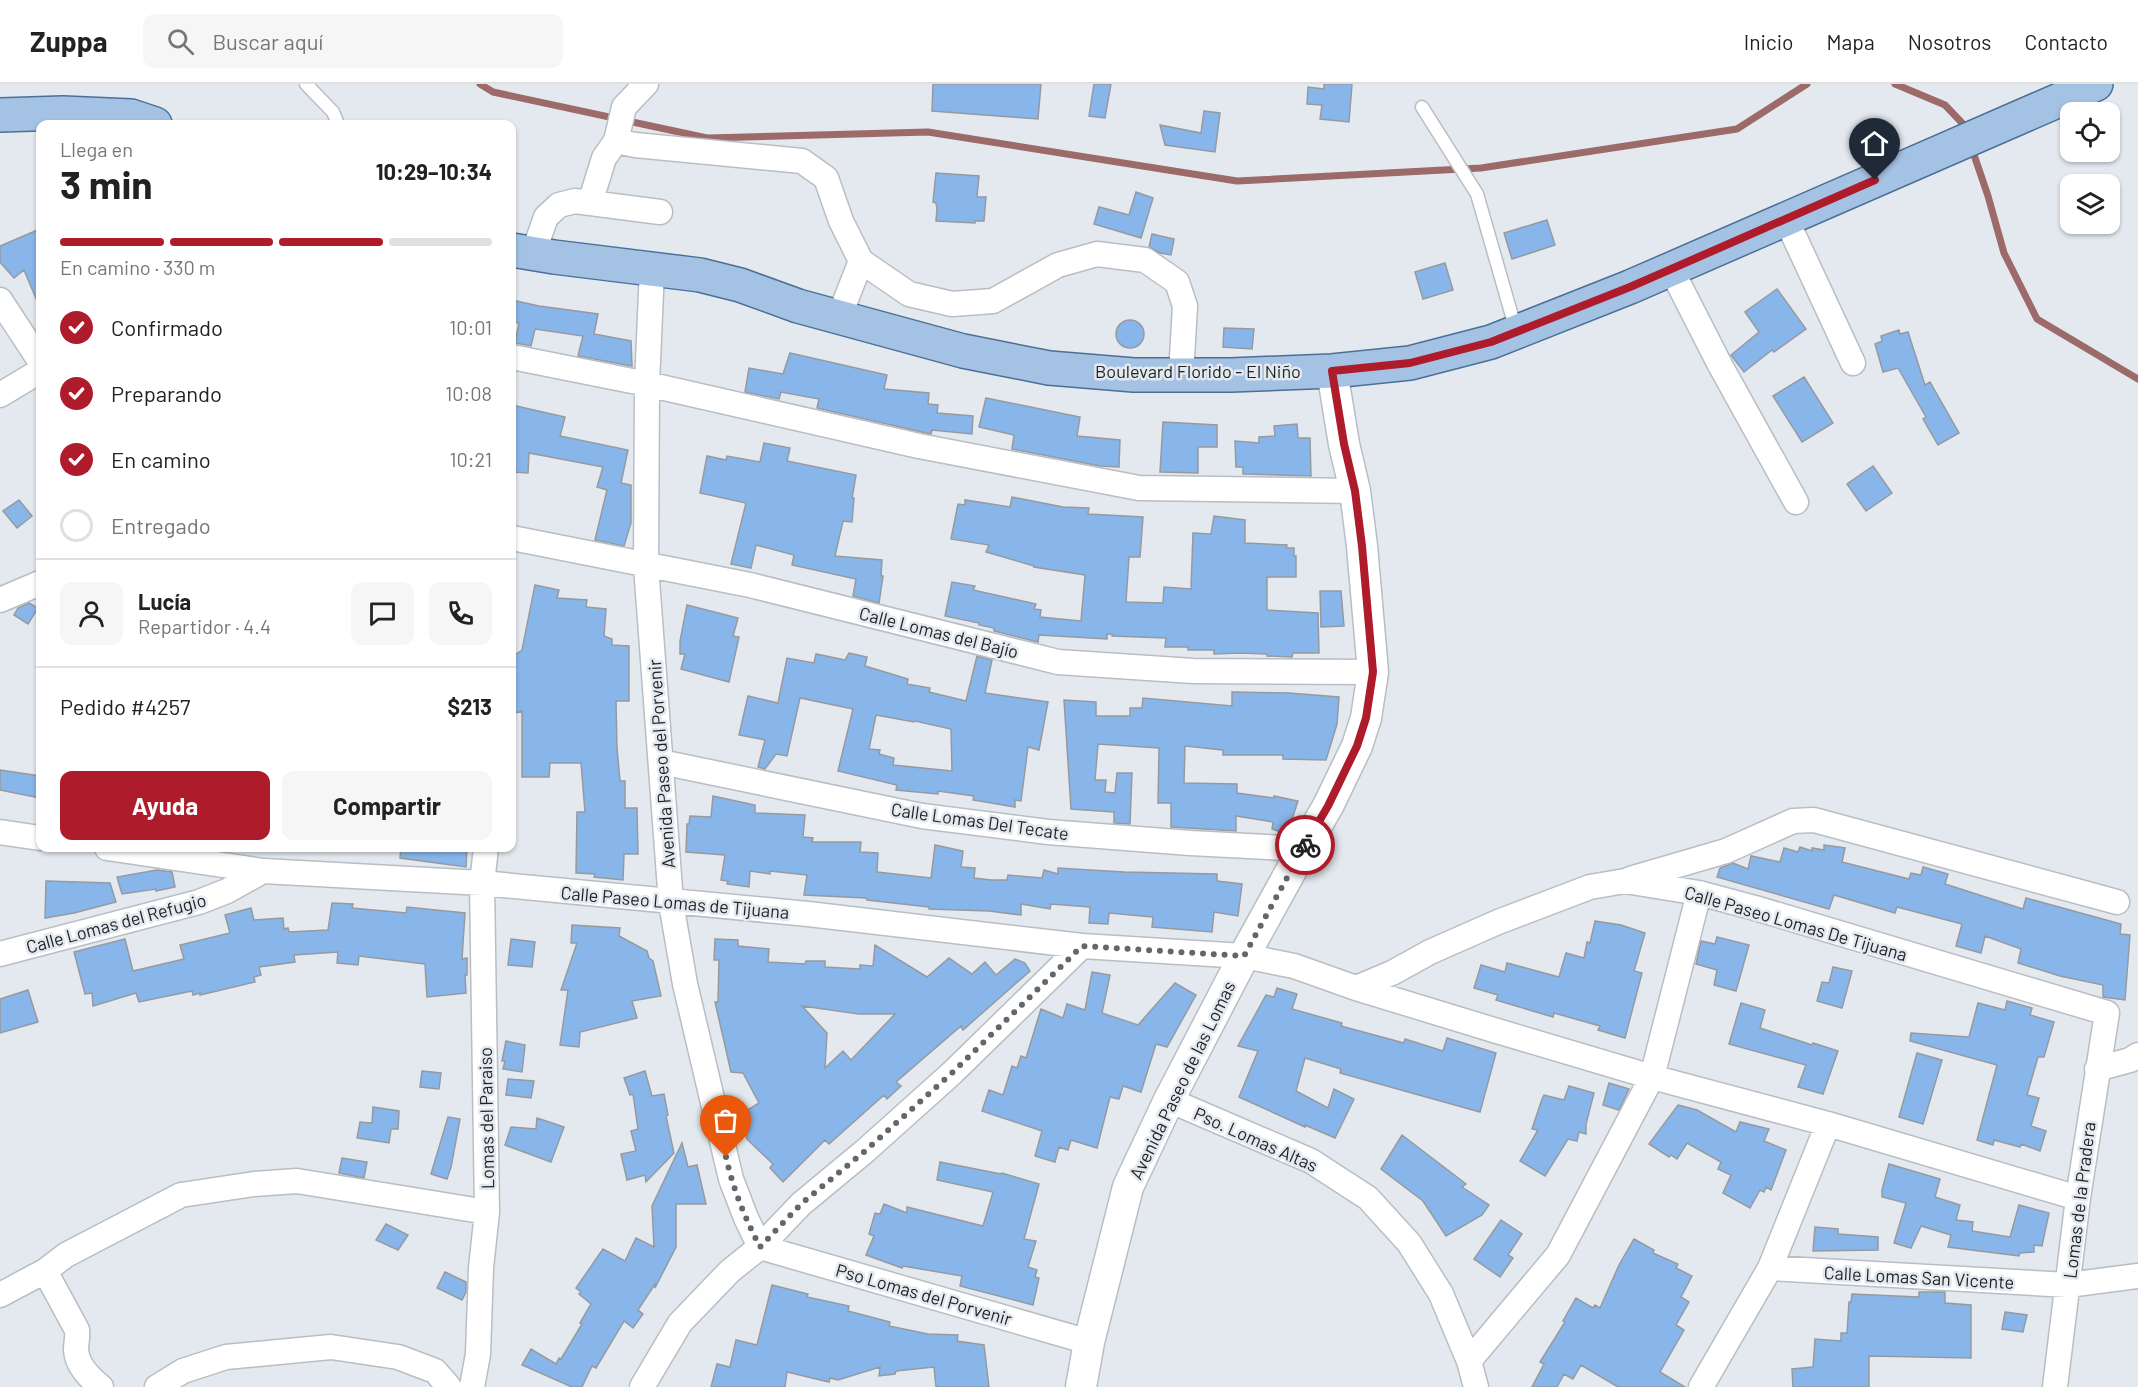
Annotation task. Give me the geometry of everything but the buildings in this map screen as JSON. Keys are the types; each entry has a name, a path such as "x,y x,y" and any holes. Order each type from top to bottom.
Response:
{"main road":[{"name":"Boulevard Florido - El Niño","path":"522,252 700,275 740,285 798,306 963,351 1049,368 1134,375 1231,375 1332,371 1410,363 1491,342 1517,332 1671,269 2096,84"},
{"path":"0,115 63,113 132,116 144,120"}],"street":[{"path":"590,203 604,158 616,141 624,107 645,84"},
{"path":"616,141 635,145 802,161 826,178 840,221 861,261 909,294 952,304 993,301 1058,265 1097,254 1145,260 1177,282 1185,306 1181,375"},
{"path":"522,252 546,217 559,205 575,201 660,212"},
{"path":"1786,219 1853,363"},
{"path":"839,317 861,261"},
{"name":"Avenida Paseo del Porvenir","path":"652,269 647,384 646,566 671,903 685,984 731,1179 760,1247"},
{"path":"1671,269 1720,365 1796,502"},
{"path":"0,300 36,355"},
{"path":"516,358 647,384 919,446 1139,488 1355,491"},
{"name":"Avenida Paseo de las Lomas","path":"1081,1387 1089,1342 1128,1187 1169,1101 1244,956 1328,806 1357,746 1366,718 1373,672 1362,546 1355,491 1344,444 1332,371"},
{"path":"0,395 36,373"},
{"name":"Calle Lomas del Bajío","path":"516,539 750,585 1058,662 1193,671 1373,672"},
{"path":"0,600 36,585"},
{"name":"Calle Lomas Del Tecate","path":"661,762 922,816 1060,833 1303,849"},
{"path":"1625,881 1726,851 1793,821 1814,820 2117,902"},
{"path":"0,832 36,837"},
{"name":"Calle Paseo Lomas de Tijuana","path":"134,852 263,871 482,883 671,903 808,914 1082,946 1244,956"},
{"name":"Lomas del Paraiso","path":"472,1387 478,1354 481,1268 487,1212 482,883 486,852"},
{"name":"Calle Lomas del Refugio","path":"0,954 199,902 227,891 263,871"},
{"name":"Calle Paseo Lomas De Tijuana","path":"1356,988 1498,922 1590,887 1625,881 1699,893 2107,1013"},
{"path":"1469,1361 1558,1255 1652,1077 1699,893"},
{"path":"642,1387 680,1323 730,1271 760,1247 801,1204 865,1151 952,1073 1082,946"},
{"path":"1244,956 1294,966 1356,988 1652,1077 1828,1124 2078,1198"},
{"name":"Lomas de la Pradera","path":"2055,1387 2078,1198 2107,1013"},
{"path":"2097,1069 2130,1060 2138,1055"},
{"name":"Pso. Lomas Altas","path":"1169,1101 1311,1161 1368,1198 1409,1243 1441,1294 1469,1361 1476,1387"},
{"path":"1701,1387 1770,1268 1828,1124"},
{"path":"0,1295 45,1270 66,1255 181,1195 254,1184 297,1181 487,1212"},
{"name":"Pso Lomas del Porvenir","path":"760,1247 1089,1342"},
{"name":"Calle Lomas San Vicente","path":"1770,1268 2068,1285 2138,1276"},
{"path":"45,1270 77,1330 76,1349 79,1361 86,1373 101,1387"},
{"path":"157,1387 183,1371 226,1357 331,1347 398,1357 435,1371 449,1387"}],"lane":[{"path":"306,84 333,112 336,120"},
{"path":"1422,107 1477,194 1517,332"}],"waterway":[{"path":"480,84 493,92 707,138 928,132 1237,181 1481,168 1737,129 1807,84"},
{"path":"1895,84 1945,105 1964,125"},
{"path":"1972,149 2004,253 2037,319 2138,379"}],"way so far":[{"path":"726,1157 731,1179 760,1247 801,1204 865,1151 952,1073 1082,946 1244,956 1305,845"}],"route":[{"path":"1305,845 1328,806 1357,746 1366,718 1373,672 1355,491 1344,444 1332,371 1410,363 1491,342 1630,287 1875,180"}]}
